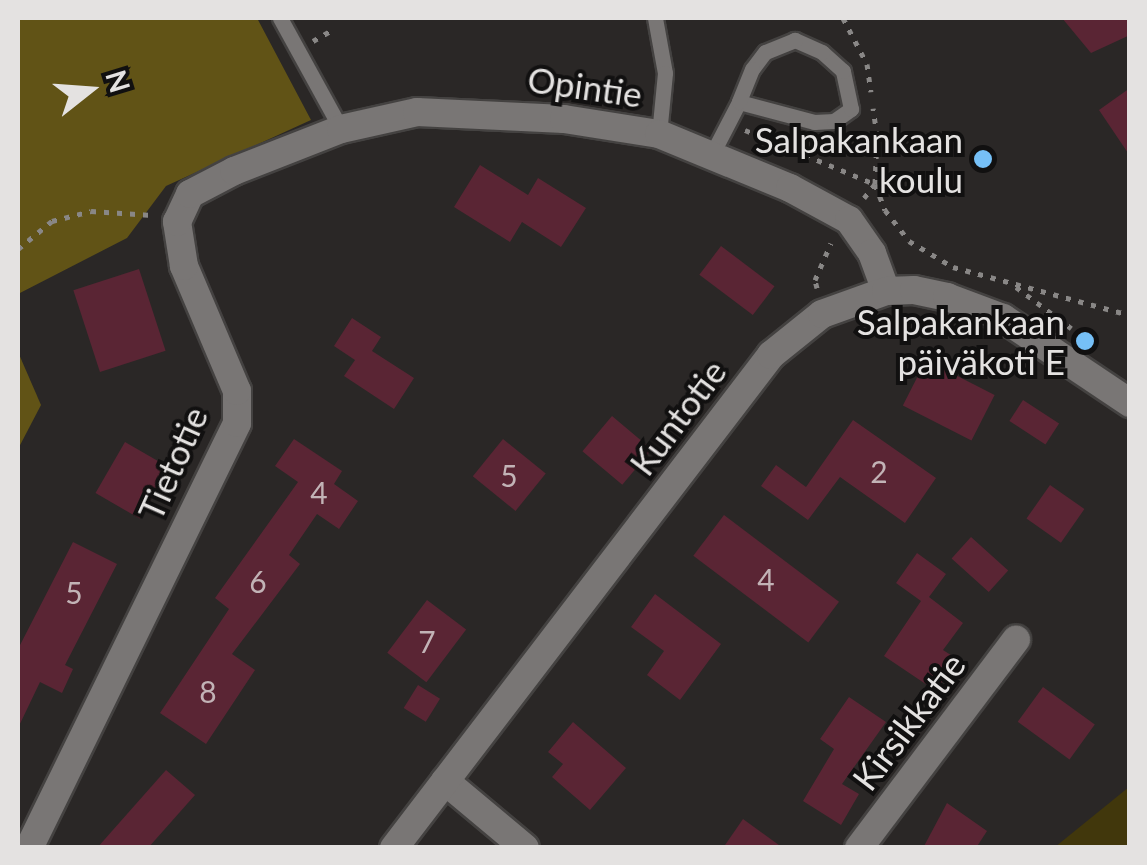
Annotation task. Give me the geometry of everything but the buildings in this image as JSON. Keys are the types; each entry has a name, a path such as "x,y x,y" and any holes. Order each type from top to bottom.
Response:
{"street":[{"name":"Opintie","path":"341,129 417,112 493,112 659,134 712,154 849,220"},
{"path":"184,206 190,194 234,171 341,129"},
{"name":"Tietotie","path":"30,848 237,423 237,391 184,266 177,222 184,206"},
{"path":"849,220 872,253 886,290"},
{"name":"Kuntotie","path":"394,848 772,355 822,314 886,290 914,290 947,297 1003,318 1130,404"},
{"name":"Kirsikkatie","path":"860,848 1016,640"},
{"path":"445,781 525,848"}],"lane":[{"path":"280,18 341,129"},
{"path":"655,18 665,73 659,134"},
{"path":"712,154 752,70 765,52 795,40 822,52 843,71 851,109 834,121 814,122 739,102"}],"path":[{"path":"843,18 867,64 878,136 874,184 885,210 910,241 953,268 1130,315"},
{"path":"728,123 874,184"},
{"path":"822,314 815,280 825,251 874,184"},
{"path":"18,249 52,221 91,210 142,218 184,206"}],"shaded area":[{"path":"18,18 257,18 311,120 166,186 127,238 18,294"},
{"path":"18,352 41,405 18,449"},
{"path":"1129,787 1129,847 1055,847"}],"place":[{"name":"Salpakankaan koulu","path":"983,159"},
{"name":"Salpakankaan päiväkoti E","path":"1085,341"}]}
